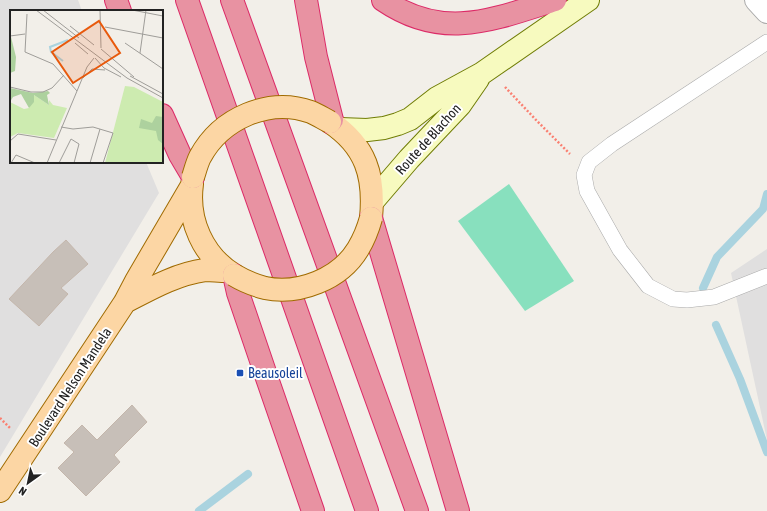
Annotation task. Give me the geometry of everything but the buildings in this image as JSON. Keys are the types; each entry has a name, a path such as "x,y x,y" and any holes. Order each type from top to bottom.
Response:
{"highway":[{"path":"116,0 120,10"},
{"path":"187,0 367,511"},
{"path":"232,0 417,511"},
{"path":"306,0 316,57 332,120 335,125"},
{"path":"383,0 405,13 437,23 455,24 474,23 497,19 555,0"},
{"path":"163,116 192,182"},
{"path":"372,210 458,511"},
{"path":"230,273 313,511"}],"main road":[{"path":"268,108 289,108 310,112 335,125 355,143 365,161 371,181 372,210 366,235 358,250 346,264 333,275 301,288 266,288 249,283 230,273 213,258 202,242 194,224 191,206 192,182 200,157 212,139 228,124 247,114 268,108"},
{"name":"Boulevard Nelson Mandela","path":"0,491 125,302 192,182"},
{"name":"Boulevard Nelson Mandela","path":"125,302 162,282 191,273 206,270 230,273"}],"street":[{"name":"Route de Blachon","path":"335,125 367,130 384,128 410,119 437,98 485,71 588,0"},
{"path":"756,0 767,12"},
{"name":"Route de Blachon","path":"372,210 409,159 460,105 485,71"}],"lane":[{"path":"767,42 612,144 589,162 584,175 587,191 620,250 648,286 673,299 687,300 714,297 767,276"}],"path":[{"path":"485,71 586,170"}],"shaded area":[{"path":"0,0 78,0 82,10 10,10 10,163 146,163 159,193 0,457"},
{"path":"767,249 767,440 731,273"}],"green space":[{"path":"509,184 574,281 525,311 458,221"}],"waterway":[{"path":"703,288 717,257 763,209 767,194"},
{"path":"716,325 740,379 767,452"},
{"path":"199,511 248,474"}],"place":[{"name":"Beausoleil","path":"240,373"}]}
